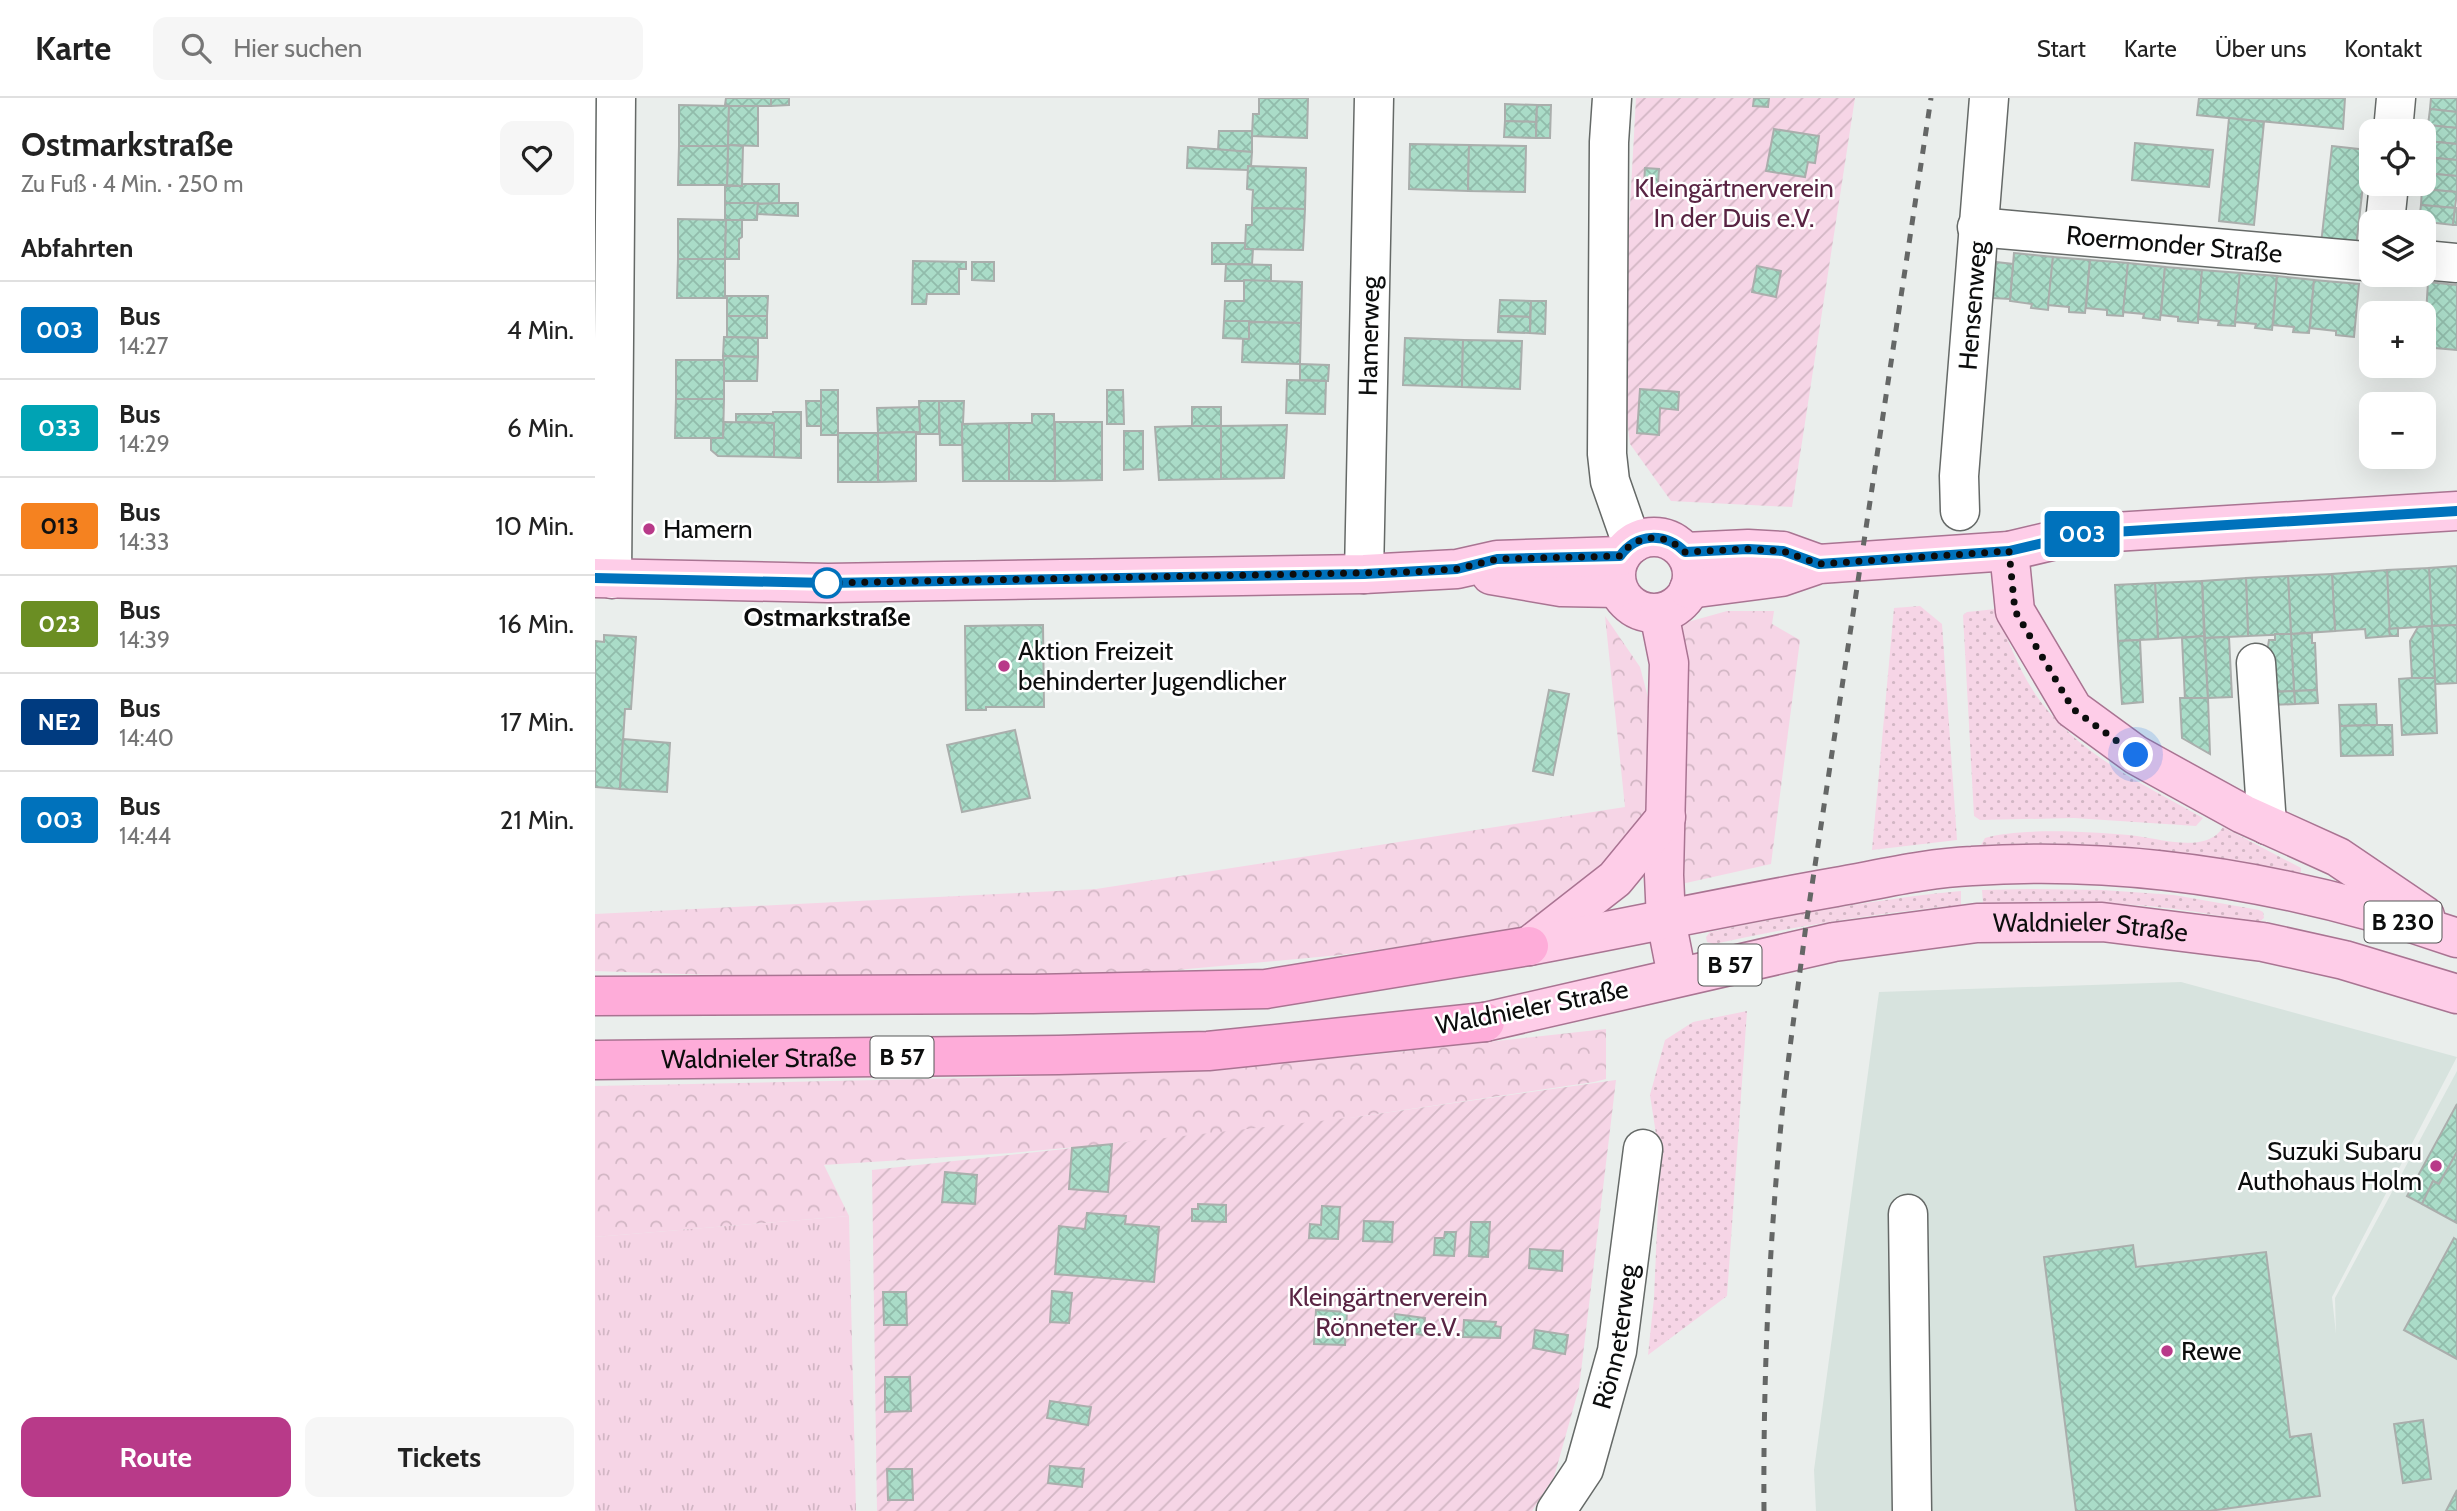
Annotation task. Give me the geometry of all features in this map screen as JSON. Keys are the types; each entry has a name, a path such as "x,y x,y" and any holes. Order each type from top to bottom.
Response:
{"highway":[{"name":"B 57","path":"595,996 1033,994 1266,989 1529,946"},
{"name":"Waldnieler Straße","path":"595,1060 1208,1051 1485,1022"}],"main road":[{"path":"1687,571 1748,549 1783,551 1819,564 2009,551 2081,534 2457,511"},
{"path":"604,579 828,583 1364,574 1457,569 1561,587 1623,563 1643,538 1666,539 1677,544 1687,571 1677,605 1659,613 1646,613 1633,608 1624,599 1623,563"},
{"path":"2009,551 2015,611 2073,709 2136,755 2243,814 2338,857 2457,937"},
{"path":"1659,613 1669,663 1664,875 1666,920 1677,976"},
{"path":"1529,946 1615,879 1666,817"},
{"name":"B 57","path":"1529,946 1813,891 1971,866 2057,864 2144,867 2246,883 2349,906"},
{"name":"B 230","path":"2349,906 2457,937"},
{"name":"Waldnieler Straße","path":"1485,1022 1834,942 1977,923 2102,922 2263,942 2344,960 2457,994"}],"street":[{"path":"604,579 616,98"},
{"name":"Hamerweg","path":"1364,574 1374,98"},
{"path":"1612,98 1609,142 1607,454 1623,563"},
{"name":"Hensenweg","path":"1960,512 1959,476 1989,98"},
{"path":"2394,119 2396,98"},
{"name":"Roermonder Straße","path":"1977,226 2359,260"},
{"path":"2436,261 2457,263"},
{"path":"2256,663 2267,825"},
{"name":"Rönneterweg","path":"1556,1511 1584,1469 1617,1351 1643,1149"},
{"path":"1908,1214 1912,1511"}],"shaded area":[{"path":"2181,982 2457,1057 2332,1297 2336,1334 2335,1298 2457,1071 2457,1511 1816,1511 1814,1470 1879,992"}],"green space":[{"name":"Kleingärtnerverein In der Duis e.V.","path":"1636,98 1855,98 1792,507 1671,501 1630,444 1621,371"},
{"path":"1920,606 1942,624 1957,840 1872,850 1894,608"},
{"path":"1996,609 2021,669 2041,702 2057,721 2115,768 2203,818 2196,826 2074,818 1980,820 1974,816 1963,615 1967,612"},
{"path":"1727,611 1774,611 1772,624 1800,640 1771,864 1677,885 1677,625"},
{"path":"1605,616 1640,667 1655,724 1654,794 1634,832 1566,901 1513,930 1340,955 1013,985 595,971 595,914 1096,889 1625,807"},
{"path":"2223,827 2301,868 2301,872 2140,848 2061,844 1981,845 1985,838 2039,831 2102,833 2190,843 2210,839"},
{"path":"2029,889 2174,895 2259,910 2263,912 2264,918 2258,923 2172,909 2108,903 1983,903 1982,890"},
{"path":"1961,891 1961,905 1837,921 1714,944 1707,942 1706,937 1710,932 1803,914 1898,898"},
{"path":"1747,1011 1727,1296 1648,1355 1654,1298 1660,1160 1650,1095 1665,1040 1693,1022"},
{"path":"1606,1029 1606,1079 1594,1082 1275,1129 1011,1153 824,1165 849,1216 595,1237 595,1086 1016,1077 1362,1056"},
{"name":"Kleingärtnerverein Rönneter e.V.","path":"1616,1080 1579,1388 1554,1477 1532,1511 877,1511 872,1170 1356,1117"},
{"path":"849,1216 856,1511 595,1511 595,1237"}],"building":[{"path":"726,98 771,98 771,106 729,106 725,105"},
{"path":"771,98 789,98 789,105 771,106"},
{"path":"1259,98 1308,98 1307,138 1252,136 1253,114 1259,114"},
{"path":"1754,98 1769,98 1768,107 1753,106"},
{"path":"2199,98 2345,98 2343,129 2197,115"},
{"path":"2431,98 2457,98 2457,112 2430,109"},
{"path":"1505,104 1537,105 1536,122 1505,121"},
{"path":"679,105 729,106 728,146 679,146"},
{"path":"1537,105 1551,105 1550,138 1536,138"},
{"path":"729,106 758,106 758,146 728,145"},
{"path":"2430,109 2457,112 2457,128 2436,126 2436,119 2429,119"},
{"path":"2229,118 2264,122 2254,225 2219,221"},
{"path":"1505,121 1536,122 1536,138 1504,137"},
{"path":"2436,126 2457,128 2457,144 2436,142"},
{"path":"1774,129 1819,136 1815,163 1808,162 1805,177 1766,171"},
{"path":"1219,131 1252,131 1252,152 1218,150"},
{"path":"2436,142 2457,144 2457,160 2436,158"},
{"path":"2135,143 2213,150 2209,187 2132,180"},
{"path":"1410,144 1469,145 1468,191 1409,189"},
{"path":"728,145 743,146 742,186 727,185"},
{"path":"1469,145 1526,146 1525,192 1468,191"},
{"path":"679,146 728,146 727,185 678,185"},
{"path":"2332,146 2359,149 2359,196 2362,196 2356,247 2321,244"},
{"path":"1188,147 1252,152 1251,166 1248,166 1248,170 1187,168"},
{"path":"2436,158 2457,160 2457,176 2436,174"},
{"path":"1248,166 1306,168 1305,209 1252,208 1253,190 1247,189"},
{"path":"1645,168 1659,169 1658,184 1644,184"},
{"path":"2436,174 2457,176 2457,192 2436,190"},
{"path":"779,184 779,204 725,203 725,186"},
{"path":"2436,190 2457,192 2455,208 2421,205 2422,196 2436,196"},
{"path":"725,203 758,203 757,220 725,220"},
{"path":"798,203 798,216 757,214 758,204"},
{"path":"2421,205 2455,208 2453,225 2436,223 2436,210 2420,210"},
{"path":"1252,208 1305,209 1303,250 1245,249 1246,225 1252,225"},
{"path":"2455,208 2457,225 2453,225"},
{"path":"678,219 726,220 725,259 678,259"},
{"path":"726,220 742,220 739,259 725,259"},
{"path":"1212,243 1245,243 1245,249 1253,249 1252,264 1212,264"},
{"path":"2014,253 2053,257 2048,310 2031,308 2032,304 2010,301"},
{"path":"2053,257 2090,260 2085,313 2069,312 2069,307 2048,305"},
{"path":"678,259 725,259 725,298 677,298"},
{"path":"2090,260 2128,263 2123,316 2107,315 2107,310 2086,308"},
{"path":"913,261 966,262 966,269 959,269 959,294 927,294 926,304 912,304"},
{"path":"972,262 994,262 994,281 972,280"},
{"path":"1996,262 2013,264 2010,299 1993,298"},
{"path":"2128,263 2165,267 2160,320 2143,318 2144,314 2123,312"},
{"path":"1226,264 1271,265 1271,281 1225,281"},
{"path":"1757,266 1781,271 1776,297 1752,292"},
{"path":"2165,267 2202,270 2198,323 2178,321 2178,317 2161,315"},
{"path":"2202,270 2240,273 2235,326 2218,325 2219,321 2198,319"},
{"path":"2240,273 2277,276 2272,330 2255,328 2256,324 2235,322"},
{"path":"2277,276 2314,280 2309,333 2293,332 2294,327 2273,325"},
{"path":"1244,280 1302,282 1301,323 1224,321 1225,301 1244,301"},
{"path":"2314,280 2359,284 2354,337 2336,335 2336,331 2310,328"},
{"path":"2436,283 2457,285 2457,350 2436,348 2436,301 2427,301 2428,287 2436,287"},
{"path":"727,296 768,296 767,316 727,316"},
{"path":"1500,300 1531,301 1530,317 1499,316"},
{"path":"1531,301 1546,301 1545,334 1530,333"},
{"path":"727,316 767,316 767,338 727,337"},
{"path":"1499,316 1530,317 1530,333 1498,332"},
{"path":"1224,321 1249,321 1249,339 1223,338"},
{"path":"1249,322 1301,323 1300,364 1242,362 1243,339 1249,339"},
{"path":"724,337 758,338 758,357 723,356"},
{"path":"1405,338 1463,340 1462,387 1403,385"},
{"path":"1463,340 1522,341 1520,389 1462,387"},
{"path":"723,356 758,357 757,381 724,381"},
{"path":"676,360 724,360 724,399 676,399"},
{"path":"1300,364 1329,365 1328,381 1300,380"},
{"path":"1287,380 1326,381 1325,414 1286,413"},
{"path":"1640,389 1679,392 1678,410 1660,408 1659,435 1637,433"},
{"path":"821,390 838,390 838,435 821,435"},
{"path":"1107,390 1123,390 1124,424 1107,424"},
{"path":"676,399 724,399 723,438 675,438"},
{"path":"806,401 821,401 821,426 807,426"},
{"path":"919,401 939,401 939,434 916,434 920,432"},
{"path":"939,401 964,401 962,445 940,445"},
{"path":"919,407 920,432 878,433 877,408"},
{"path":"1192,407 1221,407 1221,426 1192,426"},
{"path":"801,412 801,458 774,457 774,423 736,422 736,414"},
{"path":"1032,414 1054,414 1055,481 1009,481 1009,423 1032,423"},
{"path":"724,422 774,423 774,457 718,456 711,450 711,438 723,438"},
{"path":"1055,422 1102,422 1102,480 1055,481"},
{"path":"1009,423 1009,481 963,481 962,424"},
{"path":"1287,425 1284,478 1221,479 1221,426"},
{"path":"1221,426 1221,479 1159,480 1155,427"},
{"path":"1124,431 1143,431 1143,469 1124,470"},
{"path":"916,432 916,481 878,482 878,433"},
{"path":"838,433 878,433 878,482 838,482"},
{"path":"2457,566 2457,625 2432,626 2429,568"},
{"path":"2429,568 2432,626 2389,629 2387,570"},
{"path":"2387,570 2390,636 2366,638 2365,629 2335,631 2332,574"},
{"path":"2332,574 2335,631 2291,634 2288,576"},
{"path":"2288,576 2291,634 2248,636 2246,578"},
{"path":"2246,578 2248,636 2205,638 2202,581"},
{"path":"2202,581 2204,636 2158,639 2155,583"},
{"path":"2155,583 2158,639 2118,641 2115,585"},
{"name":"Aktion Freizeit behinderter Jugendlicher","path":"1043,625 1044,707 986,707 986,710 966,710 965,626"},
{"path":"2457,625 2457,683 2435,684 2432,626"},
{"path":"2432,626 2435,678 2412,679 2410,641 2418,627"},
{"path":"2398,628 2398,636 2390,636 2389,629"},
{"path":"2312,633 2312,643 2315,643 2317,690 2294,691 2291,634"},
{"path":"2275,634 2291,634 2294,691 2270,692 2268,646 2269,640 2275,640"},
{"path":"604,635 636,637 631,709 625,709 620,789 595,787 595,641 604,642"},
{"path":"2204,636 2208,698 2185,700 2182,638"},
{"path":"2229,637 2232,697 2208,698 2205,638"},
{"path":"2140,640 2143,702 2122,704 2118,641"},
{"path":"2435,678 2437,733 2402,735 2399,679"},
{"path":"1549,690 1569,694 1553,775 1533,771"},
{"path":"2317,690 2318,703 2295,704 2294,691"},
{"path":"2294,691 2295,704 2271,705 2270,692"},
{"path":"2180,698 2208,698 2210,754 2182,738"},
{"path":"2376,704 2377,725 2340,726 2339,705"},
{"path":"2392,725 2393,755 2341,756 2340,726"},
{"path":"1015,730 1030,798 962,812 947,745"},
{"path":"623,739 670,743 667,792 620,789"},
{"name":"Suzuki Subaru Authohaus Holm","path":"2457,1104 2457,1152 2439,1184 2433,1181 2422,1204 2407,1196"},
{"path":"1112,1144 1108,1192 1069,1189 1072,1148"},
{"path":"2457,1152 2457,1223 2422,1204 2433,1181 2439,1184"},
{"path":"945,1172 977,1175 975,1204 942,1202"},
{"path":"1198,1204 1226,1205 1226,1222 1192,1221 1192,1209 1198,1209"},
{"path":"1322,1206 1340,1207 1338,1239 1309,1238 1310,1224 1321,1225"},
{"path":"1087,1213 1126,1216 1125,1224 1159,1227 1154,1282 1055,1274 1059,1226 1085,1229"},
{"path":"1364,1221 1393,1222 1392,1242 1363,1241"},
{"path":"1471,1222 1490,1222 1488,1257 1469,1256"},
{"path":"1445,1232 1456,1232 1454,1256 1434,1255 1435,1238 1444,1238"},
{"path":"2454,1238 2457,1240 2457,1359 2404,1330"},
{"name":"Rewe","path":"2133,1245 2136,1267 2266,1252 2290,1437 2311,1434 2320,1496 2209,1511 2076,1511 2044,1257"},
{"path":"1530,1249 1563,1251 1562,1271 1529,1268"},
{"path":"1052,1291 1072,1293 1069,1323 1050,1322"},
{"path":"883,1292 906,1292 907,1325 884,1325"},
{"path":"1316,1310 1347,1312 1345,1345 1314,1344"},
{"path":"1395,1314 1425,1318 1423,1335 1393,1331"},
{"path":"1464,1320 1496,1322 1495,1326 1501,1327 1500,1338 1463,1337"},
{"path":"1535,1330 1568,1335 1565,1354 1533,1348"},
{"path":"885,1377 910,1377 911,1411 885,1412"},
{"path":"1050,1401 1091,1407 1088,1425 1047,1418"},
{"path":"2423,1420 2431,1479 2403,1483 2394,1424"},
{"path":"1050,1466 1084,1469 1082,1487 1048,1483"},
{"path":"887,1469 912,1469 913,1500 888,1500"},
{"path":"2457,1490 2457,1511 2446,1511"}],"railway":[{"path":"1764,1511 1768,1312 1777,1164 1785,1090 1806,925 1931,98"}],"bus line":[{"name":"003","path":"595,578 828,583 1364,574 1457,569 1497,559 1620,556 1632,544 1643,538 1654,537 1677,544 1685,552 1748,549 1783,551 1819,564 2009,551 2081,534 2457,511"}],"place":[{"name":"Hamern","path":"649,529"},
{"name":"Ostmarkstraße","path":"827,583"},
{"name":"Aktion Freizeit behinderter Jugendlicher","path":"1004,666"},
{"name":"Suzuki Subaru Authohaus Holm","path":"2436,1166"},
{"name":"Rewe","path":"2167,1351"}],"route":[{"path":"827,583 1411,572 1457,569 1497,559 1620,556 1632,544 1643,538 1654,537 1677,544 1685,552 1748,549 1783,551 1819,564 2009,551 2015,611 2073,709 2136,755"}]}
